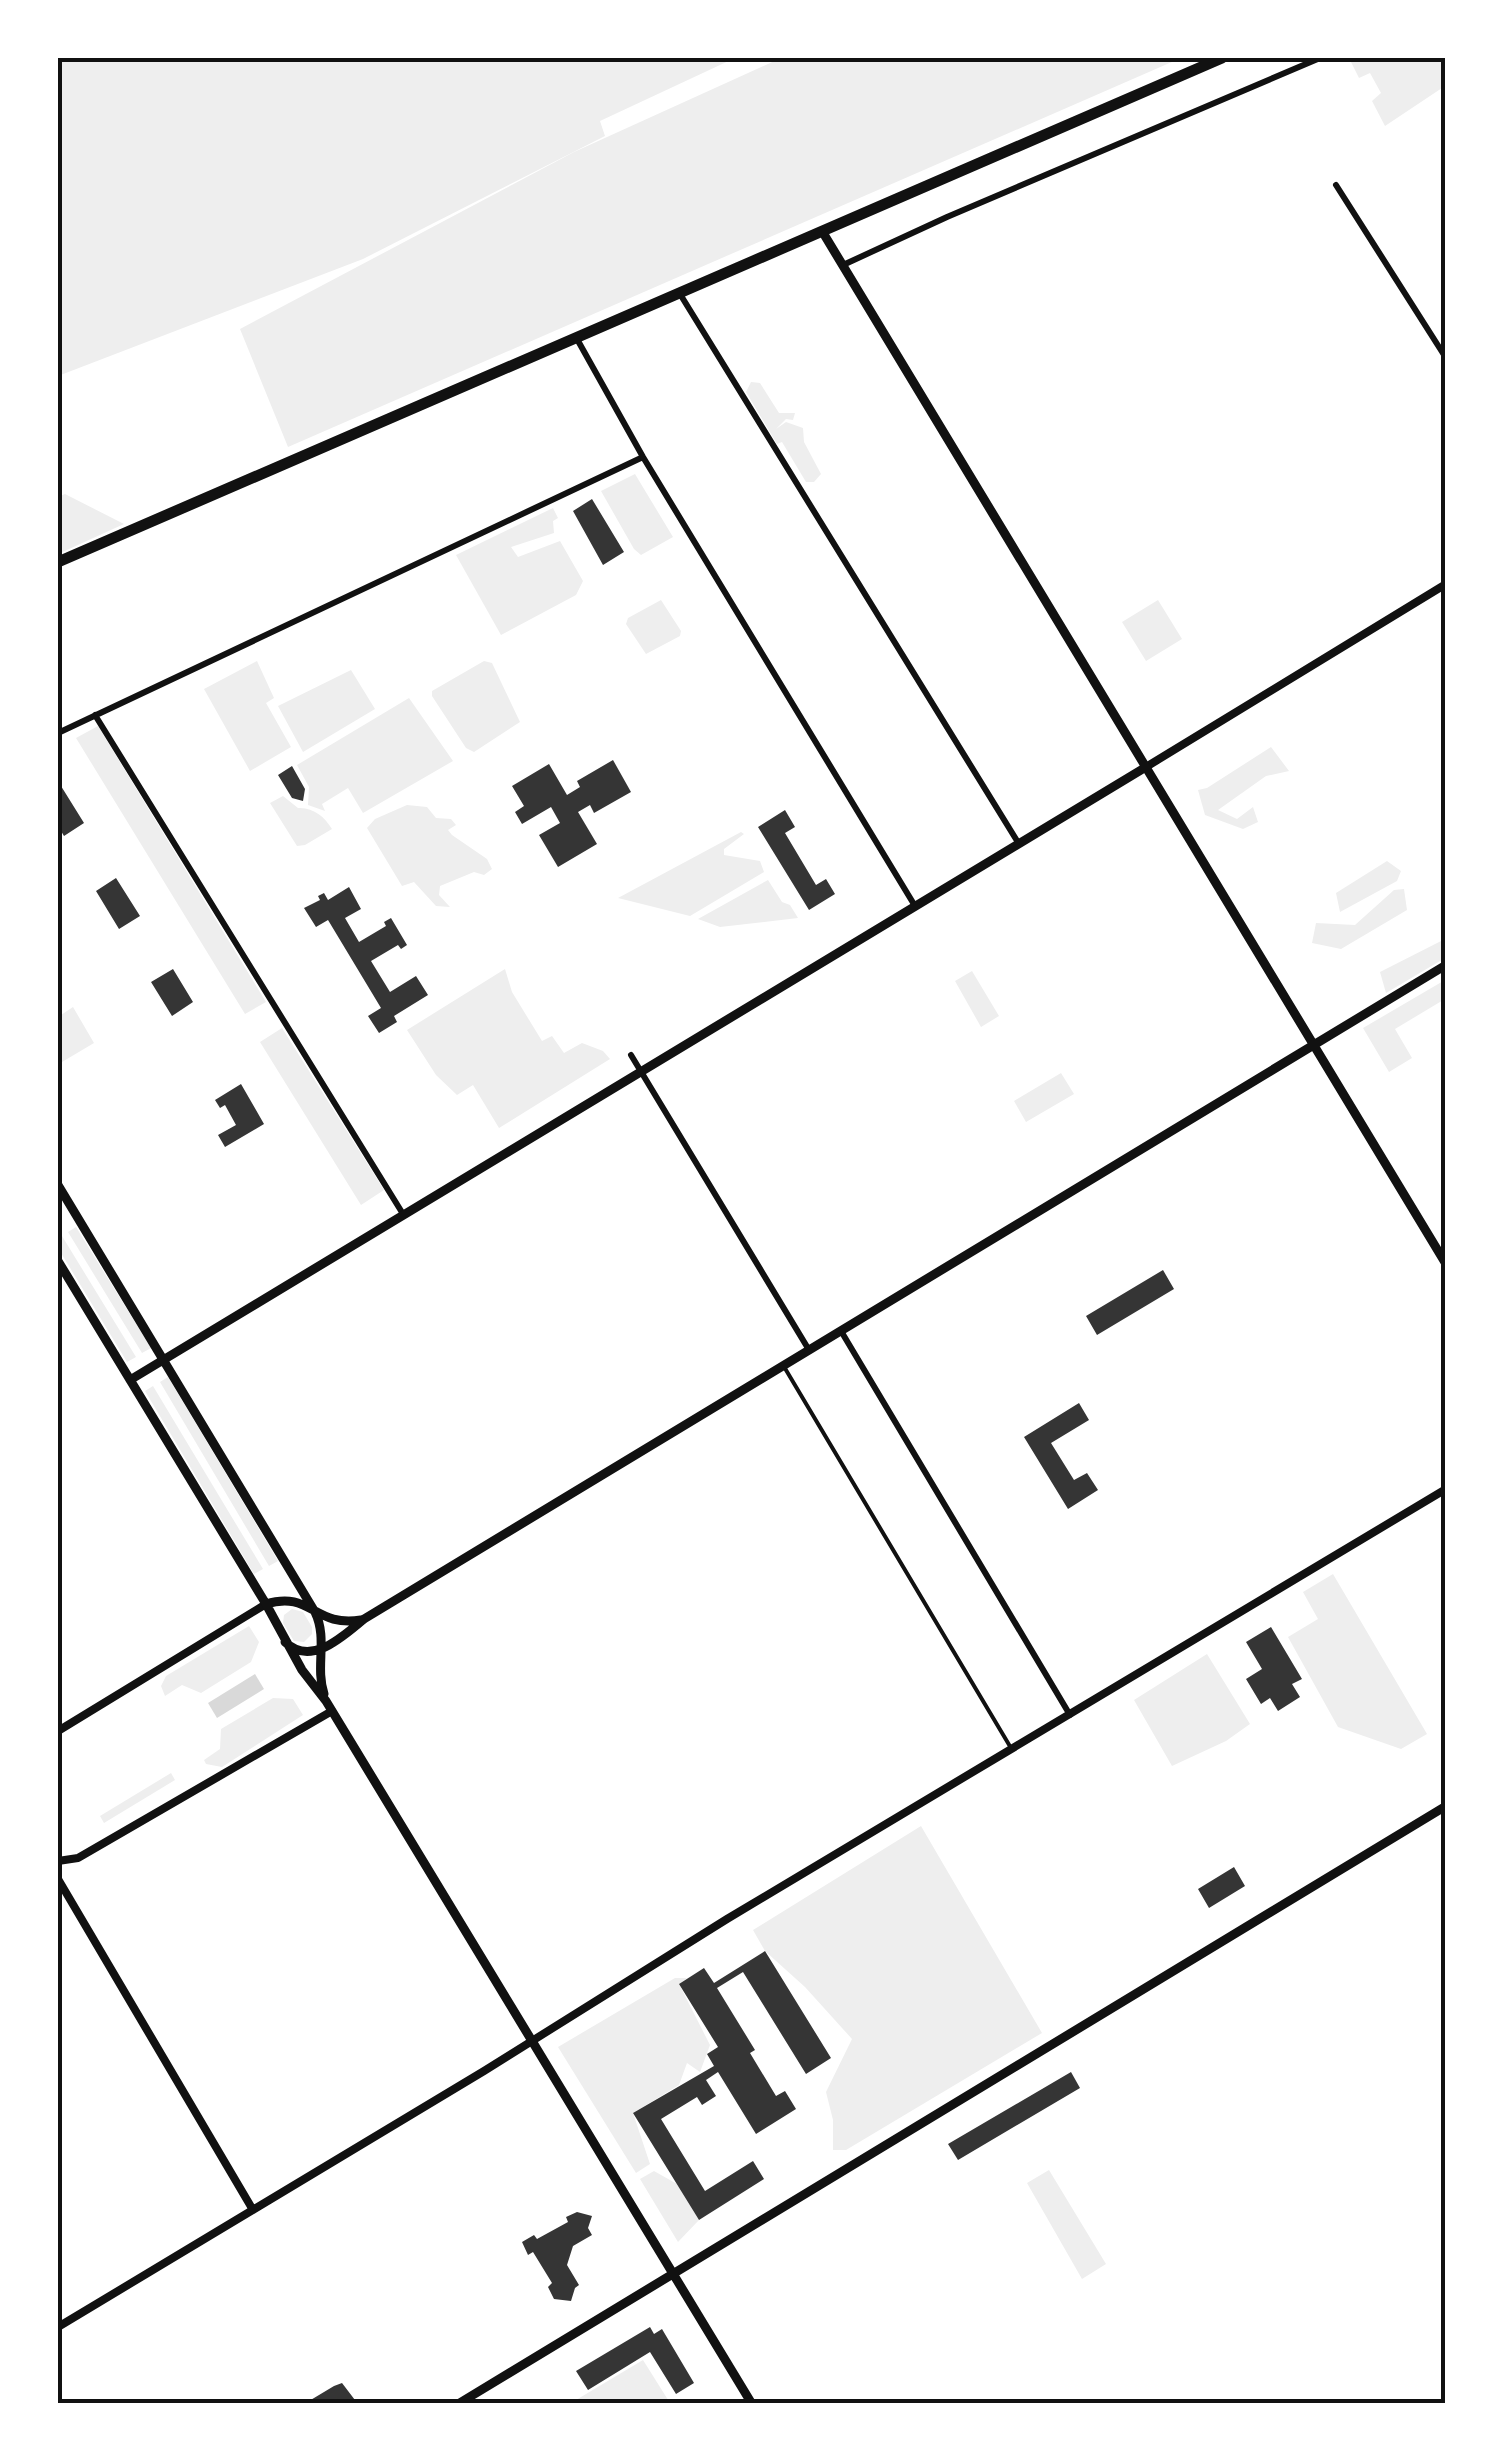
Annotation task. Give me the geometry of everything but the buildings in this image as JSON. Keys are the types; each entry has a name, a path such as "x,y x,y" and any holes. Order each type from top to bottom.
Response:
{"highway":[{"path":"58,562 1222,58"}],"main road":[{"path":"822,230 1446,1264"},
{"path":"130,1380 1146,767"},
{"path":"285,1642 292,1650 306,1654 322,1648 1446,965"},
{"path":"58,1185 315,1612 322,1628 320,1677 326,1701"},
{"path":"58,1214 70,1206"},
{"path":"58,1261 266,1604 285,1642 326,1701 752,2404"},
{"path":"266,1604 294,1601 332,1621 364,1619"},
{"path":"275,1622 284,1606 294,1601"},
{"path":"458,2404 1446,1806"}],"street":[{"path":"843,265 946,217 1320,58"},
{"path":"1336,185 1446,358"},
{"path":"680,294 1019,844"},
{"path":"577,339 643,457 916,907"},
{"path":"58,733 643,457"},
{"path":"1146,767 1446,584"},
{"path":"95,715 403,1214"},
{"path":"631,1055 810,1350"},
{"path":"841,1330 1070,1715"},
{"path":"58,2328 742,1910 1446,1488"},
{"path":"58,1731 266,1604"},
{"path":"58,1861 78,1858 332,1711"},
{"path":"58,1879 253,2210"}],"lane":[{"path":"783,1365 1012,1750"}],"shaded area":[{"path":"58,58 735,58 600,121 605,136 363,259 58,376"},
{"path":"781,58 1181,58 288,447 240,329 574,152"},
{"path":"1349,58 1445,58 1445,86 1385,126 1372,101 1381,93 1370,73 1359,78"},
{"path":"751,382 760,383 779,413 795,413 793,420 786,419 776,429 786,422 803,428 804,442 821,474 814,482 806,482 782,442 777,444 746,392"},
{"path":"635,474 673,537 641,555 601,491"},
{"path":"65,494 124,524 58,554 58,497"},
{"path":"553,508 558,518 553,521 554,533 511,547 518,557 560,541 583,581 576,595 501,635 456,555"},
{"path":"661,600 681,631 680,636 646,654 626,624 628,618"},
{"path":"1158,600 1182,639 1146,661 1122,622"},
{"path":"257,661 274,698 266,703 291,747 250,771 204,689"},
{"path":"484,661 492,663 520,722 474,752 466,748 432,691"},
{"path":"351,670 375,709 303,752 278,706"},
{"path":"409,698 453,761 363,813 348,788 322,804 325,811 308,805 309,787 297,765"},
{"path":"98,726 266,1002 245,1014 76,738"},
{"path":"1271,747 1289,771 1266,776 1218,810 1237,819 1253,807 1258,822 1243,829 1205,815 1198,790"},
{"path":"283,796 298,808 318,814 332,829 297,846 270,803"},
{"path":"407,805 427,807 436,818 451,819 456,825 448,830 452,835 487,859 492,869 484,875 474,872 440,886 439,895 450,907 436,906 414,882 402,886 367,828 375,819"},
{"path":"741,832 744,834 724,849 724,855 760,861 764,872 690,916 618,898"},
{"path":"1387,861 1401,871 1397,881 1340,912 1336,893"},
{"path":"768,880 798,918 720,927 698,919"},
{"path":"1404,889 1407,910 1341,949 1312,943 1316,923 1355,925 1394,890"},
{"path":"1445,939 1445,958 1386,993 1380,972"},
{"path":"505,969 512,992 542,1041 552,1036 564,1053 582,1043 603,1051 610,1059 499,1128 473,1085 457,1095 436,1075 407,1030"},
{"path":"972,971 999,1016 981,1027 955,981"},
{"path":"1445,980 1445,999 1395,1029 1412,1058 1389,1072 1363,1028"},
{"path":"73,1007 94,1043 62,1062 58,1054 58,1017"},
{"path":"282,1028 384,1190 361,1205 260,1042"},
{"path":"1061,1073 1074,1094 1026,1122 1014,1101"},
{"path":"76,1227 151,1348 142,1353 68,1232"},
{"path":"62,1236 136,1357 127,1362 58,1248"},
{"path":"168,1377 278,1561 269,1566 160,1382"},
{"path":"153,1386 263,1569 254,1574 145,1391"},
{"path":"1333,1574 1427,1734 1401,1749 1338,1727 1288,1637 1318,1619 1303,1592"},
{"path":"292,1609 303,1612 312,1627 312,1634 304,1642 294,1641 283,1623 284,1615"},
{"path":"249,1626 259,1642 251,1662 201,1693 182,1685 165,1696 161,1686 166,1676"},
{"path":"1207,1654 1250,1724 1226,1741 1172,1766 1134,1700"},
{"path":"255,1674 264,1689 217,1718 208,1703"},
{"path":"273,1698 293,1699 303,1715 222,1767 206,1764 204,1760 220,1749 221,1729"},
{"path":"171,1773 175,1780 104,1823 100,1816"},
{"path":"921,1826 1042,2033 846,2150 833,2150 833,2120 826,2092 852,2039 805,1987 765,1951 753,1930"},
{"path":"675,1978 687,1978 679,1984 710,2045 700,2072 687,2063 679,2085 633,2113 650,2164 636,2173 558,2047"},
{"path":"1049,2170 1106,2264 1082,2279 1027,2183"},
{"path":"654,2171 677,2184 699,2220 678,2242 640,2179"},
{"path":"643,2360 670,2403 576,2400"}]}
